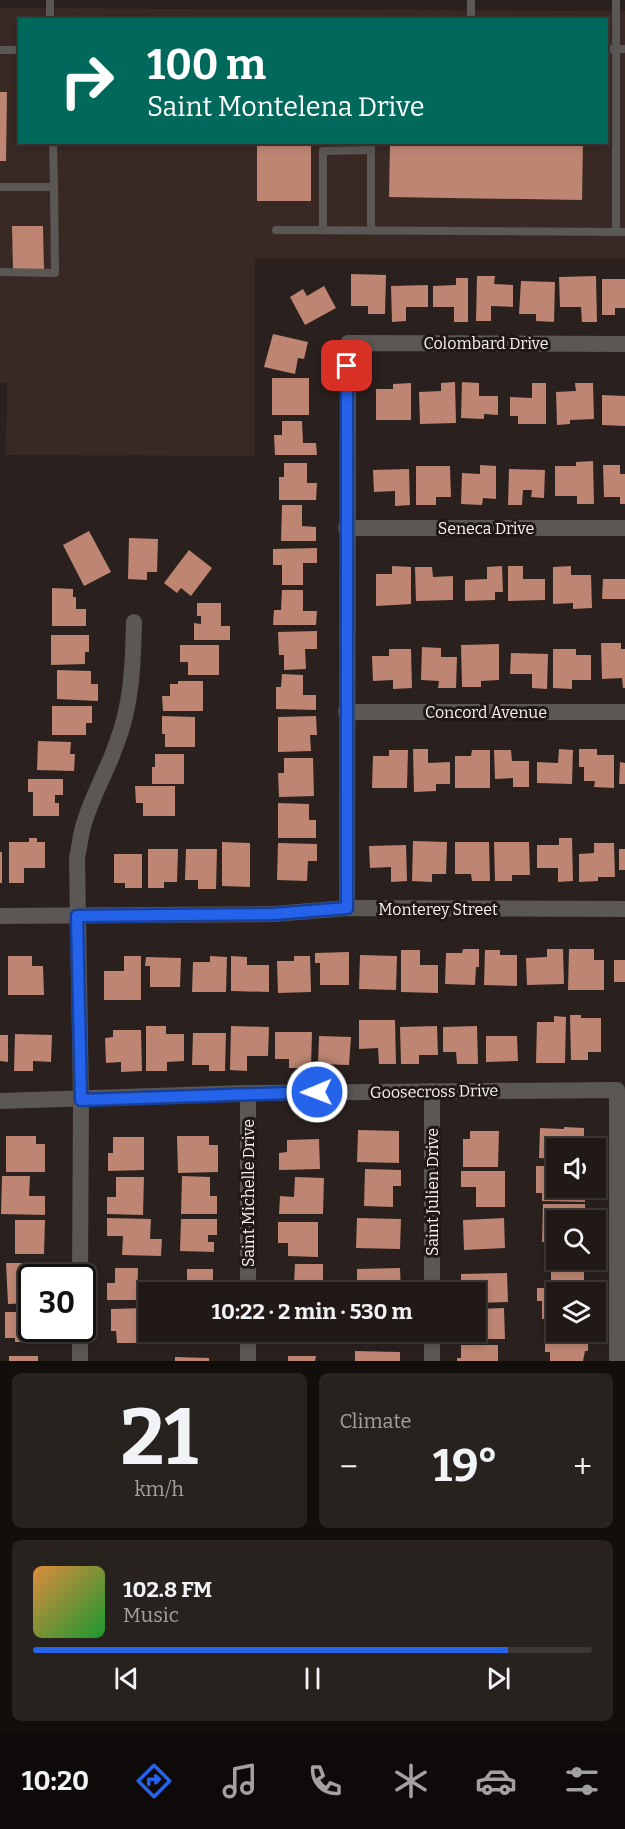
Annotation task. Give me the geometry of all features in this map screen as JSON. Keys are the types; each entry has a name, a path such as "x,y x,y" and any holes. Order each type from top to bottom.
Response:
{"street":[{"name":"Colombard Drive","path":"346,528 348,343 625,344"},
{"name":"Seneca Drive","path":"346,528 625,528"},
{"path":"346,528 347,908"},
{"path":"80,1264 81,1100 77,858 89,807 117,744 128,704 132,677 134,622"},
{"name":"Concord Avenue","path":"346,712 625,712"},
{"name":"Monterey Street","path":"0,916 274,914 347,908 625,909"},
{"name":"Goosecross Drive","path":"0,1101 248,1093 617,1090 617,1361"},
{"name":"Saint Julien Drive","path":"432,1091 432,1282"},
{"name":"Saint Michelle Drive","path":"248,1093 248,1282"},
{"path":"80,1342 80,1361"},
{"path":"248,1342 248,1361"},
{"path":"432,1342 432,1361"}],"lane":[{"path":"50,0 50,18"},
{"path":"471,0 471,18"},
{"path":"276,230 620,232 616,0"},
{"path":"0,50 18,50"},
{"path":"0,272 55,273 52,144"},
{"path":"324,230 323,151 371,146 371,230"},
{"path":"0,188 54,187"}],"shaded area":[{"path":"0,8 625,11 625,259 255,259 255,456 6,455 7,383 0,383"}],"building":[{"path":"0,92 7,92 6,161 0,161"},
{"path":"257,144 311,144 311,201 257,201"},
{"path":"422,144 583,144 582,200 389,197 390,145 422,146"},
{"path":"12,226 43,226 44,270 13,270"},
{"path":"351,274 386,275 385,314 368,314 368,306 351,306"},
{"path":"477,276 495,276 494,284 513,285 513,307 491,306 491,321 476,321"},
{"path":"596,276 597,322 582,322 581,307 560,307 559,277"},
{"path":"456,278 468,278 468,322 454,322 454,307 433,307 433,286 456,285"},
{"path":"602,279 625,279 625,308 615,308 615,315 602,315"},
{"path":"521,281 555,282 554,322 536,321 536,314 519,314"},
{"path":"428,285 428,307 406,307 406,321 392,322 391,286"},
{"path":"324,286 336,308 305,325 290,297 303,289 307,296"},
{"path":"273,334 308,342 304,359 298,358 295,374 264,367"},
{"path":"272,378 309,378 309,415 272,415"},
{"path":"455,382 456,423 420,424 419,392 441,391 441,383"},
{"path":"462,382 479,383 479,396 498,396 498,415 484,414 484,419 461,418"},
{"path":"411,383 411,420 376,420 376,389 393,389 393,384"},
{"path":"532,383 546,383 546,424 518,424 518,416 510,416 510,397 532,398"},
{"path":"575,383 593,383 594,419 570,420 570,424 557,425 556,392 576,391"},
{"path":"602,395 625,396 625,426 602,425"},
{"path":"282,421 302,421 303,443 316,443 317,455 275,455 274,435 282,435"},
{"path":"593,461 594,504 577,504 577,496 555,496 555,466 576,466 576,462"},
{"path":"284,463 307,463 307,483 317,483 316,500 279,500 279,477 284,477"},
{"path":"480,465 496,466 496,499 483,498 482,505 461,504 462,473 480,474"},
{"path":"603,465 620,465 620,474 625,474 625,504 620,504 620,497 604,497"},
{"path":"416,466 450,466 451,497 436,497 436,505 416,505"},
{"path":"409,469 410,505 395,506 395,491 374,492 373,470"},
{"path":"509,469 545,470 544,498 531,497 532,490 523,490 522,505 508,505"},
{"path":"282,505 302,505 302,526 316,527 316,541 281,541"},
{"path":"89,531 111,572 84,586 63,545"},
{"path":"129,538 158,539 157,572 147,572 147,580 128,579"},
{"path":"317,548 317,563 303,563 303,585 282,585 282,565 273,565 273,549"},
{"path":"189,550 212,568 191,596 181,588 177,593 164,583"},
{"path":"392,566 411,567 411,604 376,606 376,574 392,574"},
{"path":"502,566 503,592 495,592 495,600 465,601 465,580 487,579 487,567"},
{"path":"508,566 523,566 523,579 545,579 545,600 508,601"},
{"path":"571,566 571,575 591,575 592,608 573,609 573,603 553,604 553,567"},
{"path":"415,567 432,567 433,577 453,576 453,600 416,601"},
{"path":"603,579 625,579 625,599 602,599"},
{"path":"52,588 73,589 76,609 86,609 86,626 52,626"},
{"path":"282,590 303,590 303,611 317,611 316,625 273,625 274,610 281,610"},
{"path":"197,603 221,603 221,626 230,626 230,640 194,640 194,623 201,624 201,616 197,616"},
{"path":"317,631 317,649 305,649 306,669 284,670 284,655 279,655 278,632"},
{"path":"51,635 89,635 89,652 85,652 85,664 51,665"},
{"path":"601,643 621,643 621,649 625,649 625,688 623,688 622,678 602,679"},
{"path":"499,644 499,680 481,681 481,687 462,687 461,645"},
{"path":"180,645 219,645 219,675 188,675 188,662 180,662"},
{"path":"422,647 441,648 441,657 457,657 456,688 438,688 439,681 421,680"},
{"path":"389,649 411,649 412,688 393,689 393,680 373,681 372,656 389,656"},
{"path":"553,649 576,649 576,655 591,655 591,680 572,680 572,689 553,688"},
{"path":"511,653 548,654 547,689 532,688 532,674 510,674"},
{"path":"57,670 91,671 91,684 98,684 98,701 57,699"},
{"path":"282,674 303,675 303,695 316,695 316,710 276,709 276,687 281,687"},
{"path":"178,681 203,681 203,711 163,711 162,696 170,696 170,684 178,684"},
{"path":"52,706 92,706 92,723 86,723 86,735 52,735"},
{"path":"162,716 195,717 195,747 165,747"},
{"path":"316,716 317,735 310,735 311,751 278,752 278,717"},
{"path":"38,741 71,742 70,754 75,754 74,771 37,770"},
{"path":"413,749 428,749 428,763 450,762 450,784 436,784 436,791 414,792"},
{"path":"559,749 573,750 572,784 537,783 537,762 558,763"},
{"path":"579,749 597,749 597,755 614,755 614,788 594,787 595,781 584,781 584,767 579,767"},
{"path":"389,750 408,750 407,788 372,788 373,756 389,756"},
{"path":"472,750 490,750 490,788 455,788 455,756 471,756"},
{"path":"494,750 511,750 512,761 529,761 529,787 513,787 513,778 495,779"},
{"path":"155,754 184,754 184,784 152,784"},
{"path":"284,758 313,758 314,796 279,797 278,773 284,773"},
{"path":"620,762 625,763 625,784 619,784"},
{"path":"28,779 63,779 63,795 55,795 55,803 59,803 59,816 33,816 33,792 28,792"},
{"path":"135,786 175,786 175,816 143,816 143,803 136,803"},
{"path":"278,803 309,804 309,820 316,820 316,838 278,838"},
{"path":"29,838 37,838 37,842 45,842 45,868 24,868 24,883 9,883 9,842 29,842"},
{"path":"559,838 572,838 573,881 558,882 558,868 537,868 537,845 559,845"},
{"path":"413,841 447,842 446,874 432,874 432,882 412,881"},
{"path":"222,842 250,843 250,887 222,886"},
{"path":"455,842 489,842 490,881 472,881 471,874 455,874"},
{"path":"494,842 529,842 530,875 512,875 512,881 495,881"},
{"path":"278,843 317,844 317,861 308,861 307,881 277,880"},
{"path":"594,843 614,843 615,877 598,877 598,881 579,882 579,854 594,853"},
{"path":"406,845 407,881 391,882 391,867 370,868 369,846"},
{"path":"148,849 178,849 177,882 164,882 164,888 148,888"},
{"path":"186,849 217,849 216,889 198,889 198,880 185,880"},
{"path":"619,849 625,849 625,870 619,870"},
{"path":"0,852 2,852 2,883 0,883"},
{"path":"114,854 142,854 142,888 125,888 125,883 114,883"},
{"path":"463,949 479,949 479,967 476,967 475,985 445,984 446,953 462,953"},
{"path":"547,949 563,949 564,984 527,985 526,958 547,957"},
{"path":"569,949 594,949 594,960 604,960 604,990 568,990"},
{"path":"401,950 420,950 420,965 438,965 438,993 401,992"},
{"path":"485,950 500,950 500,955 517,955 517,986 484,985"},
{"path":"349,952 349,985 320,985 320,963 315,963 315,953"},
{"path":"360,955 397,956 396,990 359,989"},
{"path":"8,956 32,956 32,966 43,966 44,995 8,995"},
{"path":"124,956 141,956 141,1000 104,1000 104,971 124,971"},
{"path":"210,956 227,957 226,992 192,992 193,962 210,962"},
{"path":"231,956 247,957 247,965 269,965 269,992 231,991"},
{"path":"294,956 310,956 311,992 278,993 277,961 294,961"},
{"path":"146,957 181,958 180,987 150,987 150,966 145,966"},
{"path":"614,960 625,960 625,982 614,982"},
{"path":"570,1015 581,1015 581,1018 601,1018 601,1052 588,1052 588,1060 571,1060"},
{"path":"554,1016 566,1017 565,1063 536,1063 537,1022 554,1022"},
{"path":"359,1020 395,1020 396,1064 379,1064 378,1048 359,1049"},
{"path":"146,1026 166,1026 166,1034 184,1034 184,1061 167,1062 167,1071 146,1071"},
{"path":"231,1026 269,1027 268,1056 247,1056 247,1071 230,1070"},
{"path":"437,1026 438,1055 419,1055 419,1064 401,1064 400,1027"},
{"path":"477,1026 478,1064 457,1064 456,1052 443,1052 443,1027"},
{"path":"113,1030 141,1030 142,1071 121,1072 121,1062 106,1063 105,1038 113,1037"},
{"path":"275,1032 312,1032 311,1068 289,1068 289,1059 275,1059"},
{"path":"193,1033 226,1033 225,1071 209,1071 209,1065 192,1065"},
{"path":"15,1034 52,1035 51,1062 33,1061 33,1071 14,1071"},
{"path":"0,1035 8,1035 8,1062 0,1061"},
{"path":"319,1036 351,1037 349,1065 318,1064"},
{"path":"486,1036 517,1036 518,1061 486,1062"},
{"path":"564,1127 584,1128 584,1138 546,1138 546,1158 539,1158 540,1128 564,1129"},
{"path":"358,1130 399,1131 399,1163 357,1162"},
{"path":"470,1131 499,1131 498,1167 463,1167 463,1139 470,1139"},
{"path":"6,1136 36,1136 36,1144 45,1144 45,1172 6,1172"},
{"path":"177,1136 209,1136 209,1145 218,1145 218,1172 178,1173"},
{"path":"113,1137 144,1137 144,1170 108,1171 108,1153 113,1153"},
{"path":"319,1139 320,1169 279,1170 279,1153 287,1152 287,1140"},
{"path":"536,1166 546,1166 546,1198 585,1198 585,1202 542,1201 542,1193 536,1193"},
{"path":"365,1169 401,1170 401,1186 393,1186 393,1207 364,1206"},
{"path":"461,1171 505,1171 505,1207 476,1207 476,1187 461,1187"},
{"path":"2,1176 30,1176 29,1196 45,1196 45,1215 1,1214"},
{"path":"182,1176 210,1177 210,1196 217,1196 217,1214 181,1214"},
{"path":"116,1177 144,1177 143,1215 107,1214 107,1197 116,1197"},
{"path":"295,1177 324,1178 323,1214 279,1214 280,1196 294,1197"},
{"path":"543,1204 585,1204 585,1210 546,1210 546,1242 542,1242"},
{"path":"107,1218 151,1219 150,1239 162,1239 161,1256 122,1255 123,1236 107,1236"},
{"path":"357,1218 401,1219 400,1249 356,1248"},
{"path":"504,1218 505,1248 464,1250 463,1220"},
{"path":"181,1219 217,1219 217,1235 208,1235 208,1242 214,1242 214,1252 180,1251"},
{"path":"15,1220 45,1220 44,1254 15,1254"},
{"path":"278,1222 318,1222 318,1257 288,1256 288,1243 278,1243"},
{"path":"6,1263 35,1263 18,1264 18,1304 8,1304"},
{"path":"295,1264 323,1264 323,1282 294,1282"},
{"path":"115,1268 138,1268 137,1300 107,1300 107,1283 115,1283"},
{"path":"400,1268 401,1282 357,1282 357,1269"},
{"path":"187,1269 213,1269 213,1282 187,1282"},
{"path":"551,1270 584,1270 584,1282 551,1282"},
{"path":"507,1273 508,1302 486,1303 486,1282 461,1282 461,1274"},
{"path":"537,1288 546,1288 546,1319 542,1319 542,1301 537,1301"},
{"path":"138,1308 138,1342 141,1343 117,1343 116,1331 111,1331 111,1309"},
{"path":"504,1308 505,1339 486,1339 486,1309"},
{"path":"5,1312 18,1312 18,1342 15,1342 15,1338 5,1338"},
{"path":"545,1340 546,1342 588,1342 588,1351 585,1351 583,1361 550,1361 550,1352 545,1352"},
{"path":"351,1342 399,1342 351,1343"},
{"path":"461,1345 498,1345 498,1361 457,1361 457,1358 461,1358"},
{"path":"355,1351 400,1352 400,1361 355,1361"},
{"path":"9,1356 38,1356 38,1361 9,1361"},
{"path":"288,1356 316,1356 315,1361 288,1361"},
{"path":"175,1357 209,1358 209,1361 175,1361"}],"route":[{"path":"317,1092 81,1100 77,916 274,914 347,908 347,366"}]}
